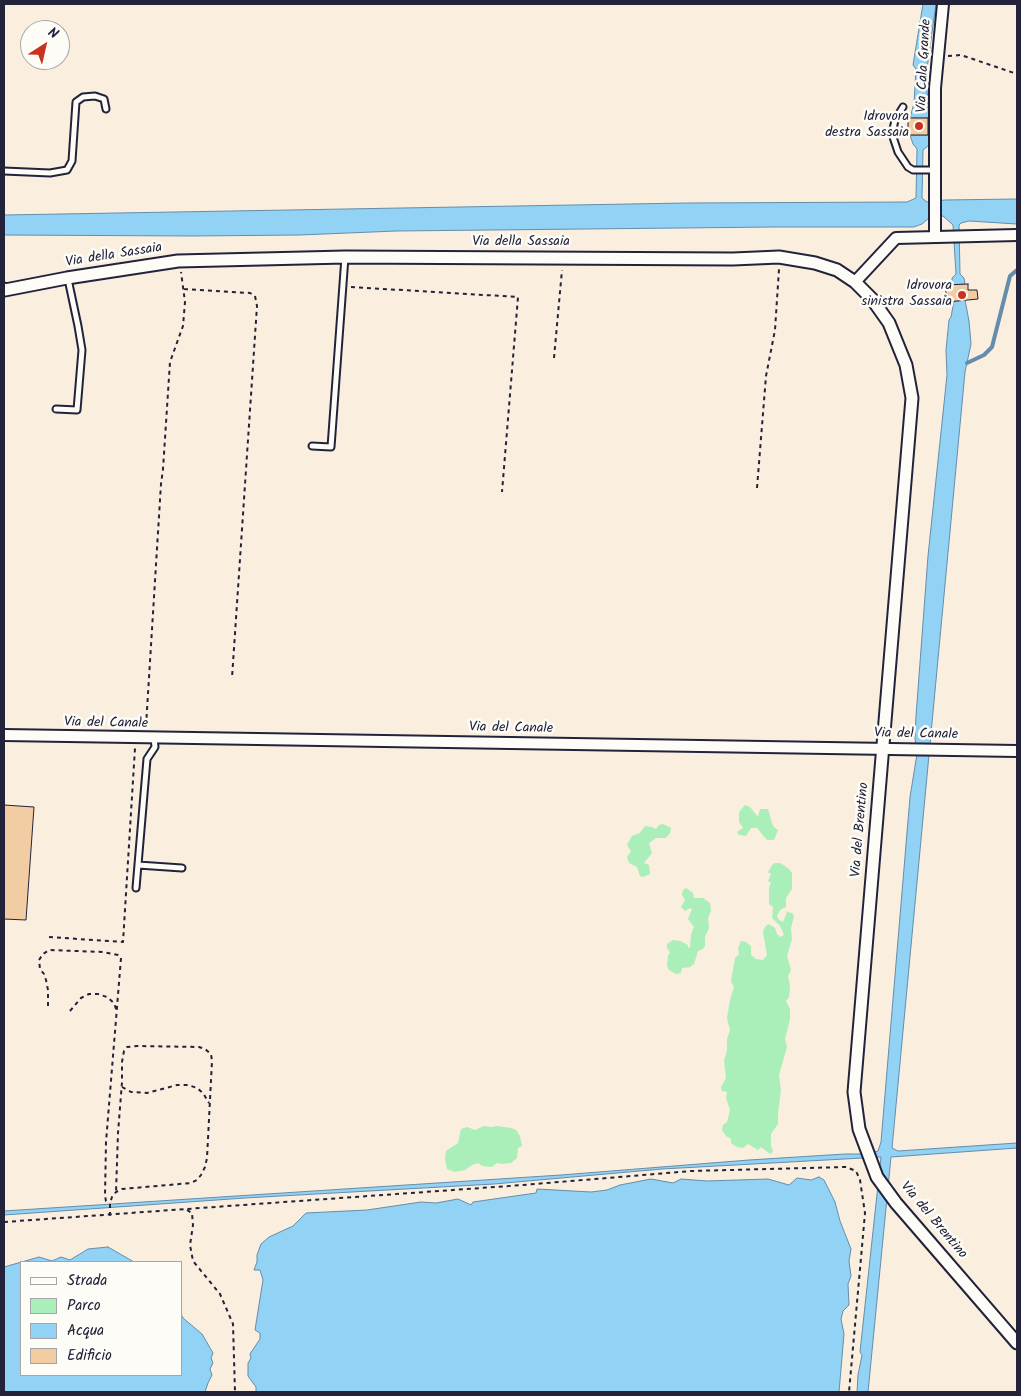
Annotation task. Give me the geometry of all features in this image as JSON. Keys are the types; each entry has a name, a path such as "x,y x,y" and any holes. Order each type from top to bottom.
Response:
{"street":[{"name":"Via Cala Grande","path":"935,236 935,88 943,4"},
{"path":"855,282 896,238 1017,235"},
{"name":"Via della Sassaia","path":"4,290 178,261 345,258 733,259 779,257 815,263 837,270 855,282"},
{"name":"Via del Brentino","path":"855,282 872,299 889,323 906,365 912,398 854,1092 859,1129 877,1177 896,1203 1017,1343"},
{"name":"Via del Canale","path":"4,735 1017,750"}],"lane":[{"path":"4,171 50,173 67,170 72,161 76,102 83,97 95,96 104,99 106,109"},
{"path":"903,107 895,120 892,134 898,152 908,167 913,170 936,170"},
{"path":"312,446 331,447 345,258"},
{"path":"56,409 77,410 82,350 68,278"},
{"path":"136,888 147,759 155,747 145,738"},
{"path":"138,865 182,868"}],"path":[{"path":"937,57 961,55 1017,74"},
{"path":"757,488 766,376 775,330 779,288 779,257"},
{"path":"554,358 564,258"},
{"path":"49,937 122,942 145,738 170,362 183,326 185,302 178,261"},
{"path":"343,286 518,298 502,492"},
{"path":"184,289 250,293 255,296 257,306 232,678"},
{"path":"48,1006 48,990 39,960 49,950 103,952 118,955 121,958 106,1142 104,1190 106,1201 110,1203"},
{"path":"70,1011 81,998 89,994 98,994 107,997 114,1003 117,1011"},
{"path":"110,1216 110,1203 116,1192 124,1051 127,1047 137,1046 199,1047 205,1049 211,1054 212,1061 205,1168 197,1180 191,1184 122,1189 116,1192"},
{"path":"122,1087 131,1092 147,1093 177,1085 188,1085 197,1088 203,1093 209,1103"},
{"path":"4,1222 110,1216 692,1171 846,1167 856,1171 860,1180 865,1213 849,1392"},
{"path":"187,1210 192,1213 193,1225 190,1245 193,1261 220,1294 233,1324 235,1392"}],"green space":[{"path":"745,805 750,807 758,817 760,809 768,809 773,826 778,830 774,840 767,840 757,828 751,828 746,836 739,835 737,832 743,828 739,822 739,812"},
{"path":"663,824 671,828 670,833 666,838 656,838 649,843 652,853 644,863 649,865 650,874 643,877 640,876 637,867 629,863 627,857 631,851 627,845 632,836 640,833 645,826 656,829 659,825"},
{"path":"775,863 780,863 792,873 792,889 786,898 786,907 780,910 777,916 778,919 783,922 787,912 792,913 794,916 791,928 792,939 787,956 791,970 788,976 790,986 789,997 786,1001 790,1009 790,1019 785,1039 787,1047 779,1075 781,1090 778,1124 771,1134 773,1152 770,1154 761,1147 758,1150 748,1144 743,1148 731,1143 731,1139 722,1130 723,1125 727,1122 730,1110 726,1098 727,1092 722,1091 721,1087 726,1078 724,1060 730,1030 727,1018 734,987 731,981 735,958 739,954 738,948 741,941 746,942 751,946 751,955 756,959 763,960 767,955 763,932 765,927 768,924 775,928 780,937 784,935 780,926 772,918 773,907 769,904 769,887 771,883 768,881 771,874 768,872"},
{"path":"686,888 693,893 694,898 703,898 710,903 711,911 708,918 709,928 705,937 705,946 698,951 694,964 690,967 682,968 681,973 676,974 669,970 667,966 670,952 667,944 673,940 680,941 690,948 691,934 694,927 688,919 692,909 690,908 685,911 681,907 685,900 682,895 683,890"},
{"path":"484,1126 497,1126 516,1130 520,1136 522,1146 518,1148 517,1158 511,1163 497,1163 492,1167 482,1166 478,1163 465,1170 455,1172 447,1169 446,1151 458,1143 461,1129 467,1127 475,1130"}],"water":[{"path":"923,4 936,4 926,76 929,118 910,118 914,103 916,69 913,65"},
{"path":"910,135 929,135 929,145 923,150 922,198 927,202 1017,199 1017,224 969,221 959,225 960,274 964,278 965,284 952,285 952,278 956,274 953,225 943,216 929,218 922,224 914,227 396,231 300,235 192,236 4,235 4,215 686,203 907,202 916,198 917,149"},
{"path":"965,300 971,344 965,372 892,1148 898,1151 1017,1143 1017,1148 891,1157 868,1392 857,1392 881,1157 662,1169 494,1184 245,1198 4,1215 4,1211 561,1175 749,1160 865,1154 878,1151 881,1142 910,797 917,754 915,738 916,716 928,556 947,375 946,350 949,320 954,301"},
{"path":"819,1177 824,1180 835,1202 851,1249 849,1261 851,1276 848,1284 849,1305 843,1311 841,1319 844,1334 839,1392 256,1392 256,1387 248,1376 250,1354 260,1339 260,1333 255,1330 263,1280 260,1270 254,1270 257,1255 261,1244 269,1237 293,1226 306,1213 367,1210 458,1199 471,1205 473,1202 536,1193 537,1189 591,1192 651,1179 673,1183 681,1179 707,1181 768,1179 789,1185 797,1178 811,1180"},
{"path":"108,1247 132,1261 52,1261 61,1257 70,1260 88,1249"},
{"path":"39,1257 52,1261 25,1261"},
{"path":"20,1262 20,1376 182,1376 182,1316 202,1334 213,1353 211,1358 213,1363 210,1369 212,1375 205,1392 4,1392 4,1267"}],"building":[{"name":"Idrovora destra Sassaia","path":"908,118 928,118 928,135 908,135"},
{"name":"Idrovora sinistra Sassaia","path":"968,284 968,290 977,290 978,299 947,302 945,285"},
{"path":"4,805 34,807 26,920 4,919"}],"waterway":[{"path":"967,363 984,355 992,347 1010,276 1017,270"}],"place":[{"name":"Idrovora destra Sassaia","path":"919,126"},
{"name":"Idrovora sinistra Sassaia","path":"962,295"}]}
